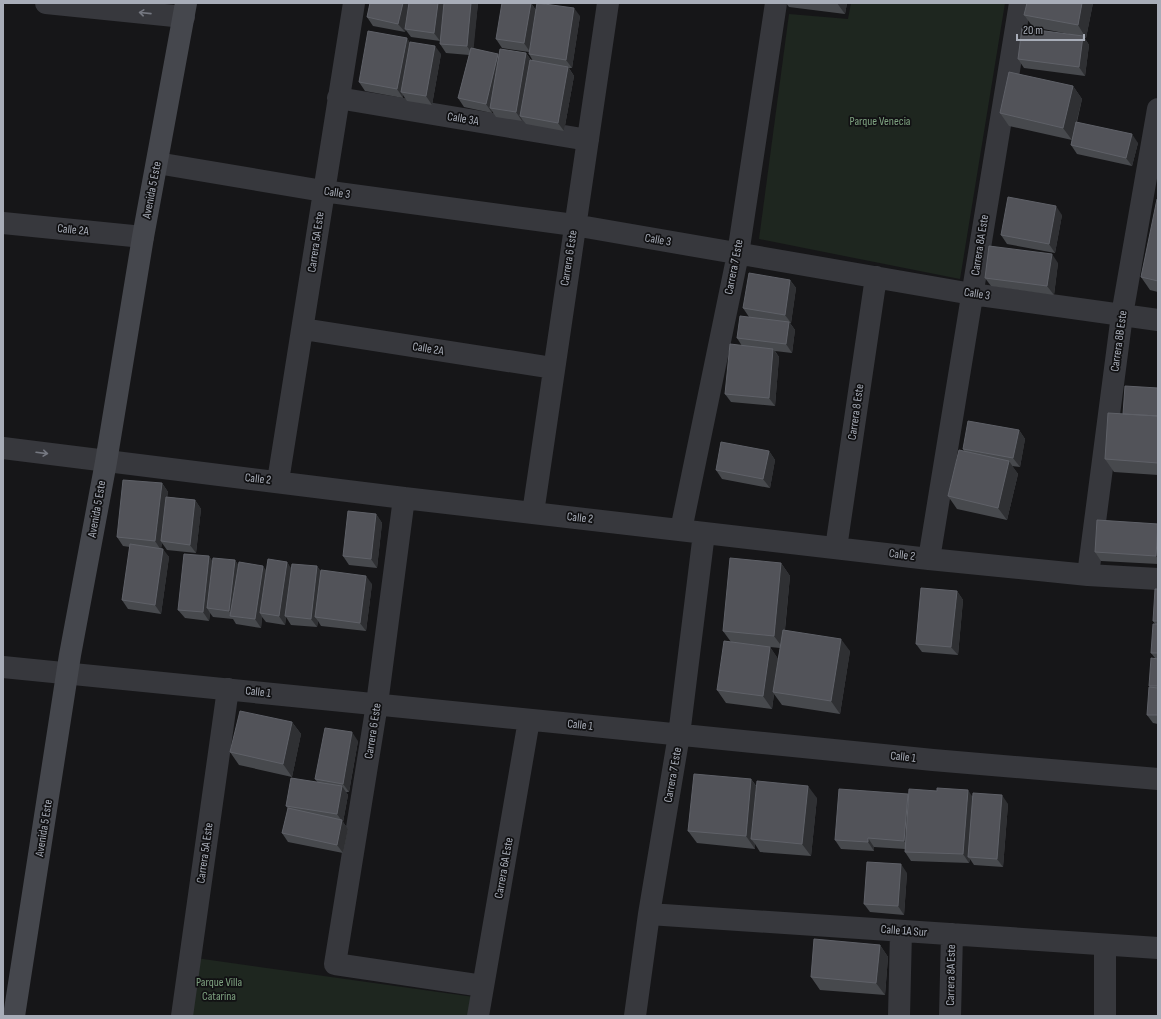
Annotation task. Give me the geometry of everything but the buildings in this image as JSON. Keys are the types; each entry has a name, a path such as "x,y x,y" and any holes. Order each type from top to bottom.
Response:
{"main road":[{"name":"Avenida 5 Este","path":"14,1016 68,673 106,462 143,237 185,10"}],"street":[{"path":"46,3 185,10"},
{"name":"Carrera 5A Este","path":"278,481 354,3"},
{"name":"Carrera 6 Este","path":"533,513 574,225 608,3"},
{"name":"Carrera 7 Este","path":"681,530 738,254 776,3"},
{"name":"Carrera 8A Este","path":"929,558 1020,3"},
{"name":"Calle 3A","path":"338,98 588,140"},
{"name":"Carrera 8B Este","path":"1088,575 1122,315 1158,109"},
{"name":"Calle 3","path":"157,163 323,191 574,225 972,294 1158,320"},
{"name":"Calle 2A","path":"3,223 143,237"},
{"name":"Carrera 8 Este","path":"836,548 876,277"},
{"name":"Calle 2A","path":"303,329 553,368"},
{"name":"Calle 2","path":"3,448 106,462 278,481 404,498 836,548 1088,575 1158,579"},
{"name":"Carrera 6 Este","path":"404,498 377,704 335,964 483,986"},
{"name":"Carrera 7 Este","path":"635,1016 649,914 679,735 704,533"},
{"name":"Calle 1","path":"3,667 933,760 1158,778"},
{"name":"Carrera 5A Este","path":"182,1016 228,689"},
{"name":"Carrera 6A Este","path":"478,1016 529,720"},
{"name":"Calle 1A Sur","path":"649,914 1158,948"},
{"path":"899,1016 901,931"},
{"name":"Carrera 8A Este","path":"950,1016 952,934"},
{"path":"1105,945 1105,1016"}],"green space":[{"name":"Parque Venecia","path":"851,3 1005,3 960,279 759,239 789,14 848,19"},
{"name":"Parque Villa Catarina","path":"196,958 474,997 471,1016 187,1016"}]}
